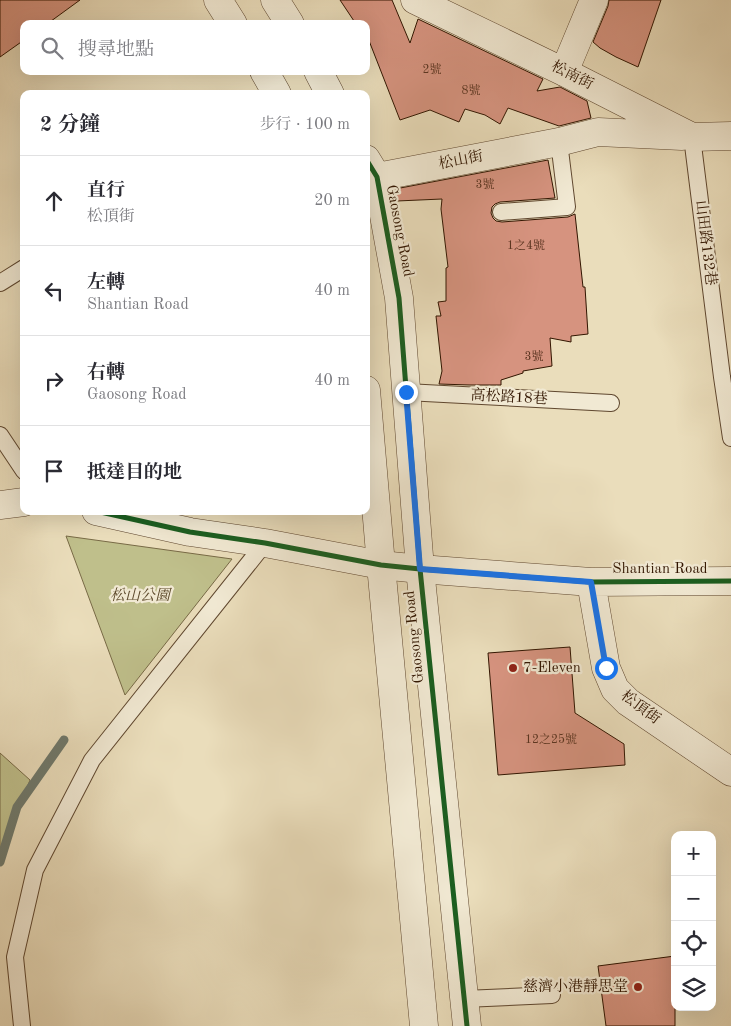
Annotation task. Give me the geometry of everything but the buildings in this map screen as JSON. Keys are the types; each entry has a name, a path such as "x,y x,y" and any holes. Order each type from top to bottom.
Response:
{"street":[{"path":"218,0 230,20"},
{"path":"275,0 288,20"},
{"name":"松南街","path":"415,0 564,72 692,137 731,136"},
{"path":"564,72 594,0"},
{"path":"266,75 275,90"},
{"path":"320,75 328,90"},
{"name":"松山街","path":"370,174 559,142 598,132 692,137"},
{"name":"Gaosong Road","path":"370,174 384,214 399,298 420,569 467,1026"},
{"name":"Gaosong Road","path":"370,436 424,1026"},
{"path":"0,505 20,502"},
{"name":"Shantian Road","path":"114,515 190,532 420,569 591,582 731,581"},
{"name":"松頂街","path":"591,582 606,668 615,689 628,702 731,772"}],"lane":[{"name":"山田路132巷","path":"692,137 726,377 731,438"},
{"path":"501,212 567,207 559,142"},
{"path":"0,283 20,270"},
{"name":"高松路18巷","path":"406,392 611,403"},
{"path":"0,435 20,465"},
{"path":"22,1026 15,957 35,870 92,760 264,543"},
{"path":"464,999 552,995"}],"green space":[{"name":"松山公園","path":"66,536 232,559 125,695"},
{"path":"0,753 30,780 0,854"}],"waterway":[{"path":"0,862 17,807 64,740"}],"cycle path":[{"path":"370,166 377,177 399,298 420,569 467,1026"},
{"path":"114,515 190,532 265,543 381,565 591,582 731,581"}],"place":[{"name":"7-Eleven","path":"513,668"},
{"name":"慈濟小港靜思堂","path":"638,987"}],"route":[{"path":"406,392 420,569 591,582 606,668"}]}
